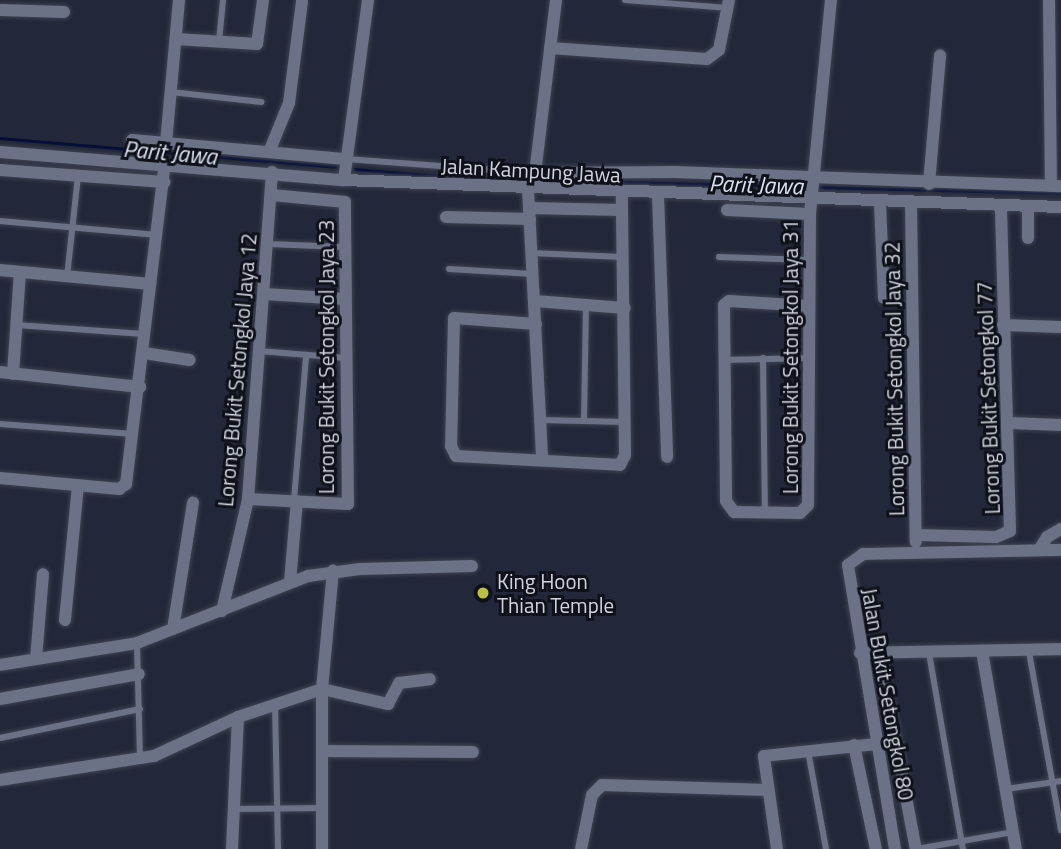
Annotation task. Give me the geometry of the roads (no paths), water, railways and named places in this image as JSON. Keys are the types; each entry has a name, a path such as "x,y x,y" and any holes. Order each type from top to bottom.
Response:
{"street":[{"path":"0,17 2,0"},
{"path":"166,143 179,0"},
{"path":"176,39 257,44 263,0"},
{"path":"344,180 368,0"},
{"path":"535,173 556,0"},
{"name":"Lorong Bukit Setongkol Jaya 31","path":"765,513 804,512 809,500 810,214 831,0"},
{"path":"1049,0 1056,186"},
{"path":"269,152 289,103 302,1"},
{"path":"550,48 707,59 719,50 728,4"},
{"path":"1,10 64,12"},
{"path":"929,184 940,55"},
{"path":"132,140 346,159"},
{"name":"Jalan Kampung Jawa","path":"0,152 165,163 344,180 657,195 676,192 812,190 929,184 1056,186"},
{"path":"0,478 78,486 123,487 134,434 150,284 159,235 165,163"},
{"path":"0,170 165,182"},
{"name":"Lorong Bukit Setongkol Jaya 12","path":"222,611 247,499 272,172"},
{"path":"675,172 676,192"},
{"name":"Jalan Kampung Jawa","path":"535,173 675,172 812,190 880,203 1001,209 1061,207"},
{"path":"527,189 542,460"},
{"path":"536,324 454,318 451,446 456,456 624,462 625,308 622,193"},
{"name":"Lorong Bukit Setongkol Jaya 23","path":"247,499 348,503 343,200 272,195"},
{"path":"657,195 667,457"},
{"path":"880,203 884,298"},
{"name":"Lorong Bukit Setongkol Jaya 32","path":"911,204 916,553"},
{"name":"Lorong Bukit Setongkol 77","path":"916,536 996,537 1010,531 1010,423 1003,325 1001,209"},
{"path":"1028,209 1028,238"},
{"path":"446,217 622,210"},
{"path":"727,211 810,214"},
{"path":"0,270 150,284"},
{"path":"20,272 17,325 7,373 140,387"},
{"path":"264,293 345,299"},
{"path":"535,302 586,303 625,308"},
{"path":"765,513 734,512 727,504 726,302 809,306"},
{"path":"1003,325 1061,327"},
{"path":"144,353 189,360"},
{"path":"1010,423 1061,425"},
{"path":"65,620 78,486"},
{"path":"290,582 295,501"},
{"path":"173,629 193,503"},
{"path":"1039,550 1047,537 1061,529"},
{"path":"916,553 1061,550"},
{"name":"Jalan Bukit Setongkol 80","path":"895,849 848,571 851,559 863,554 916,553"},
{"path":"0,665 137,643 290,582 333,571 472,566"},
{"path":"322,849 322,689 333,571"},
{"path":"36,659 44,573"},
{"path":"860,653 1029,652 1061,649"},
{"path":"982,651 1016,849"},
{"path":"879,654 916,849"},
{"path":"0,699 139,674"},
{"path":"0,780 154,756 275,702 322,689 388,704 399,684 430,679"},
{"path":"233,849 237,809 238,717"},
{"path":"777,849 764,756 877,744"},
{"path":"854,745 876,849"},
{"path":"322,751 473,752"},
{"path":"581,849 592,795 602,785 768,790"}],"lane":[{"path":"219,43 223,0"},
{"path":"625,0 728,4"},
{"path":"171,92 261,102"},
{"path":"346,159 535,173"},
{"path":"446,185 447,168"},
{"path":"67,277 78,175"},
{"path":"0,220 159,235"},
{"path":"268,244 344,247"},
{"path":"531,253 624,257"},
{"path":"719,257 809,260"},
{"path":"449,269 533,274"},
{"path":"584,420 586,303"},
{"path":"17,325 145,334"},
{"path":"260,351 346,358"},
{"path":"295,501 306,356"},
{"path":"763,358 765,513"},
{"path":"725,360 810,358"},
{"path":"540,420 625,422"},
{"path":"0,424 134,434"},
{"path":"137,643 140,757"},
{"path":"1029,652 1061,830"},
{"path":"929,653 963,845"},
{"path":"275,702 278,849"},
{"path":"0,738 140,709"},
{"path":"807,750 826,849"},
{"path":"1006,789 1061,781"},
{"path":"237,809 322,808"},
{"path":"916,849 963,845 1013,832"}],"waterway":[{"name":"Parit Jawa","path":"0,138 339,167"},
{"name":"Parit Jawa","path":"354,169 440,176"},
{"name":"Parit Jawa","path":"450,177 807,187"},
{"name":"Parit Jawa","path":"818,187 1061,193"}],"place":[{"name":"King Hoon Thian Temple","path":"483,593"}]}
